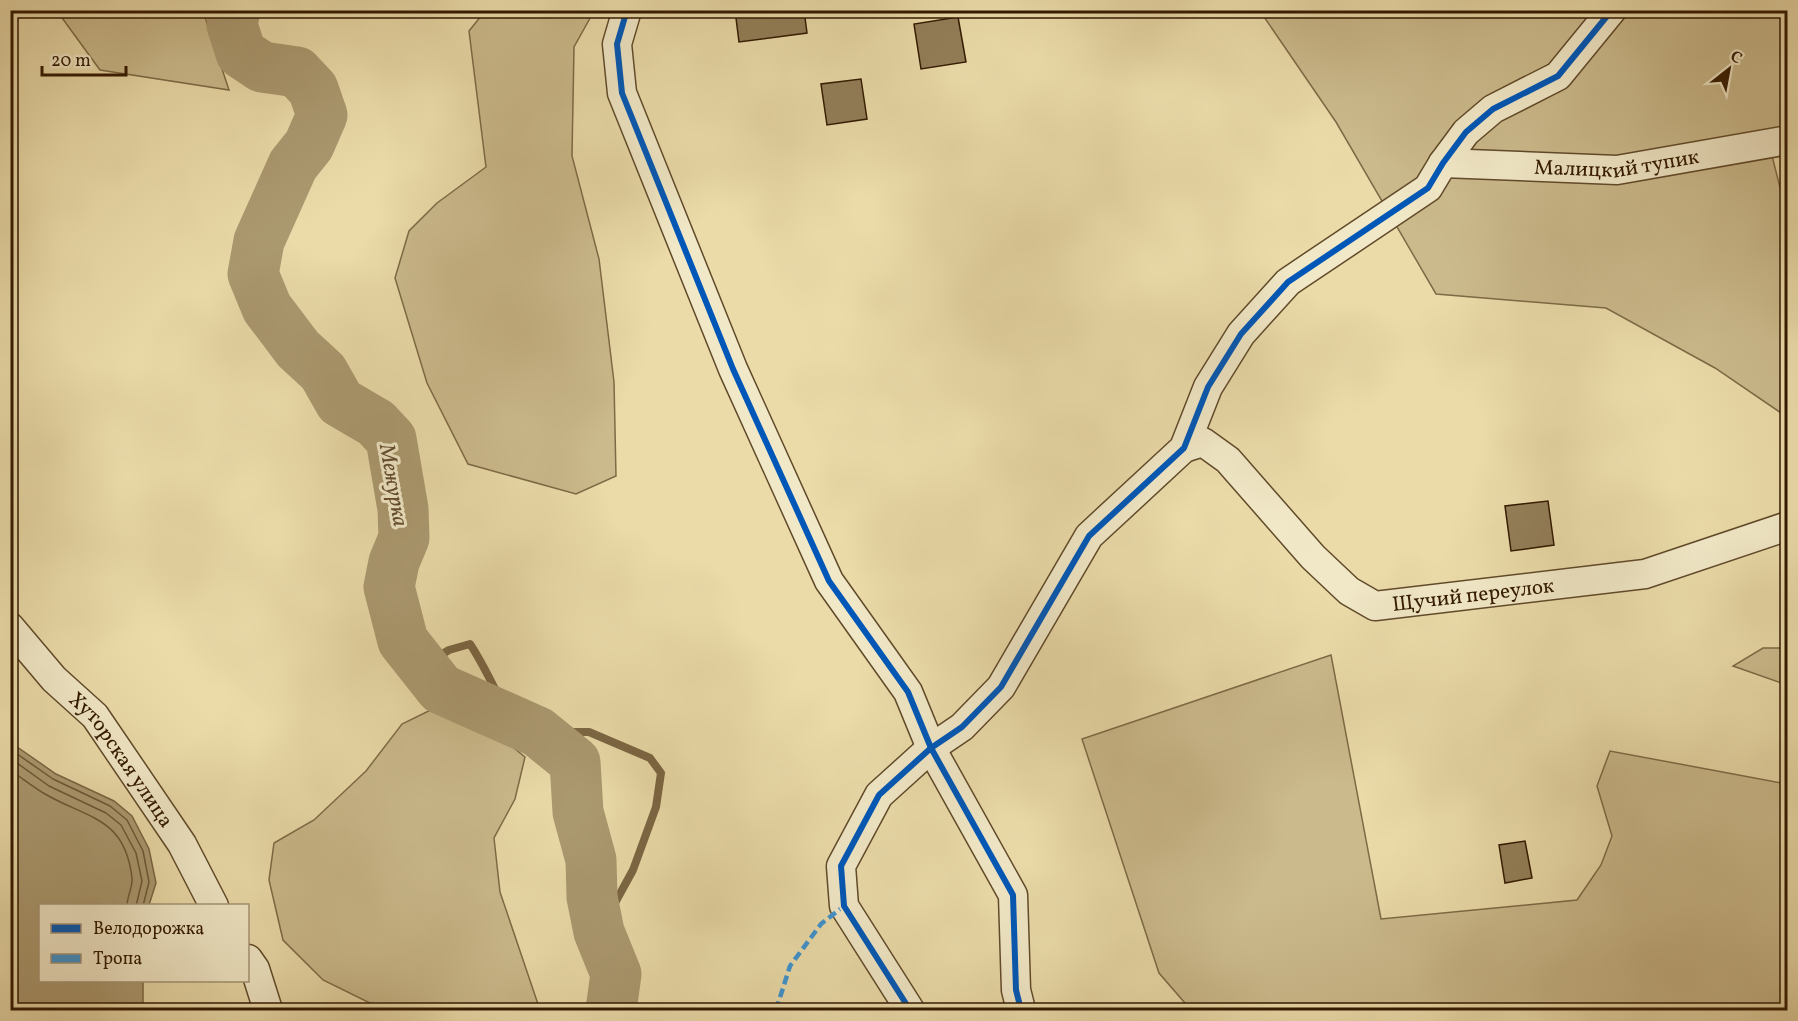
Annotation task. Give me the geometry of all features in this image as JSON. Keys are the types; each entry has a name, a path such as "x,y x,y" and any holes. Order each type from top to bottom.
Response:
{"street":[{"path":"627,10 617,44 622,93 733,369 829,581 908,692 930,748 1013,895 1016,990 1021,1011"},
{"path":"910,1011 844,906 842,866 879,795 930,748 962,727 1001,687 1089,536 1184,448 1208,387 1241,334 1288,282 1428,188 1466,132 1493,109 1558,76 1612,10"},
{"name":"Малицкий тупик","path":"1443,163 1617,170 1788,140"},
{"name":"Щучий переулок","path":"1184,448 1203,442 1214,448 1248,482 1313,557 1349,591 1375,606 1645,574 1788,526"},
{"name":"Хуторская улица","path":"10,627 54,679 95,716 182,844 213,904"},
{"path":"249,960 255,969 268,1011"}],"shaded area":[{"path":"57,11 203,11 229,90 100,70"},
{"path":"485,11 594,11 574,47 572,156 599,259 614,382 616,476 576,494 468,464 427,383 395,278 409,231 437,203 486,167 469,31"},
{"path":"1260,11 1787,11 1787,135 1769,144 1787,215 1787,417 1715,368 1606,308 1436,294 1336,122"},
{"path":"1763,648 1787,648 1787,685 1733,666"},
{"path":"1331,655 1381,919 1577,900 1601,865 1612,836 1597,786 1610,751 1787,784 1787,1010 1191,1010 1159,973 1082,739"},
{"path":"453,699 525,757 515,799 494,838 500,892 540,1010 384,1010 323,980 283,940 269,880 274,843 314,820 366,771 402,724"}],"water":[{"path":"10,742 56,774 114,801 132,816 149,849 156,883 149,904 39,904 39,982 143,982 143,1010 11,1010"}],"building":[{"path":"735,10 804,10 807,33 739,42"},
{"path":"958,17 966,62 921,69 914,24"},
{"path":"861,79 867,119 827,125 821,84"},
{"path":"1548,501 1554,545 1511,551 1505,506"},
{"path":"1525,841 1532,878 1505,883 1499,845"}],"waterway":[{"name":"Межурка","path":"235,10 232,25 241,53 262,67 297,72 313,89 322,115 309,145 293,165 259,241 253,274 267,308 298,349 323,372 340,402 376,423 391,439 403,509 404,538 394,562 389,587 403,641 441,689 538,732 575,762 578,812 591,860 592,897 599,932 616,974 611,1010"},
{"path":"423,666 449,650 470,644 511,720"},
{"path":"538,732 589,732 650,758 661,773 656,807 633,870 599,932"}],"marked path":[{"path":"776,1010 790,966 821,924 844,906"}],"cycle path":[{"path":"627,10 617,44 622,93 733,369 829,581 908,692 931,748 1013,895 1016,990 1021,1010"},
{"path":"910,1010 844,906 841,866 879,795 931,748 962,727 1001,687 1089,536 1184,448 1208,387 1241,334 1288,282 1428,188 1466,132 1493,109 1558,76 1612,10"}]}
